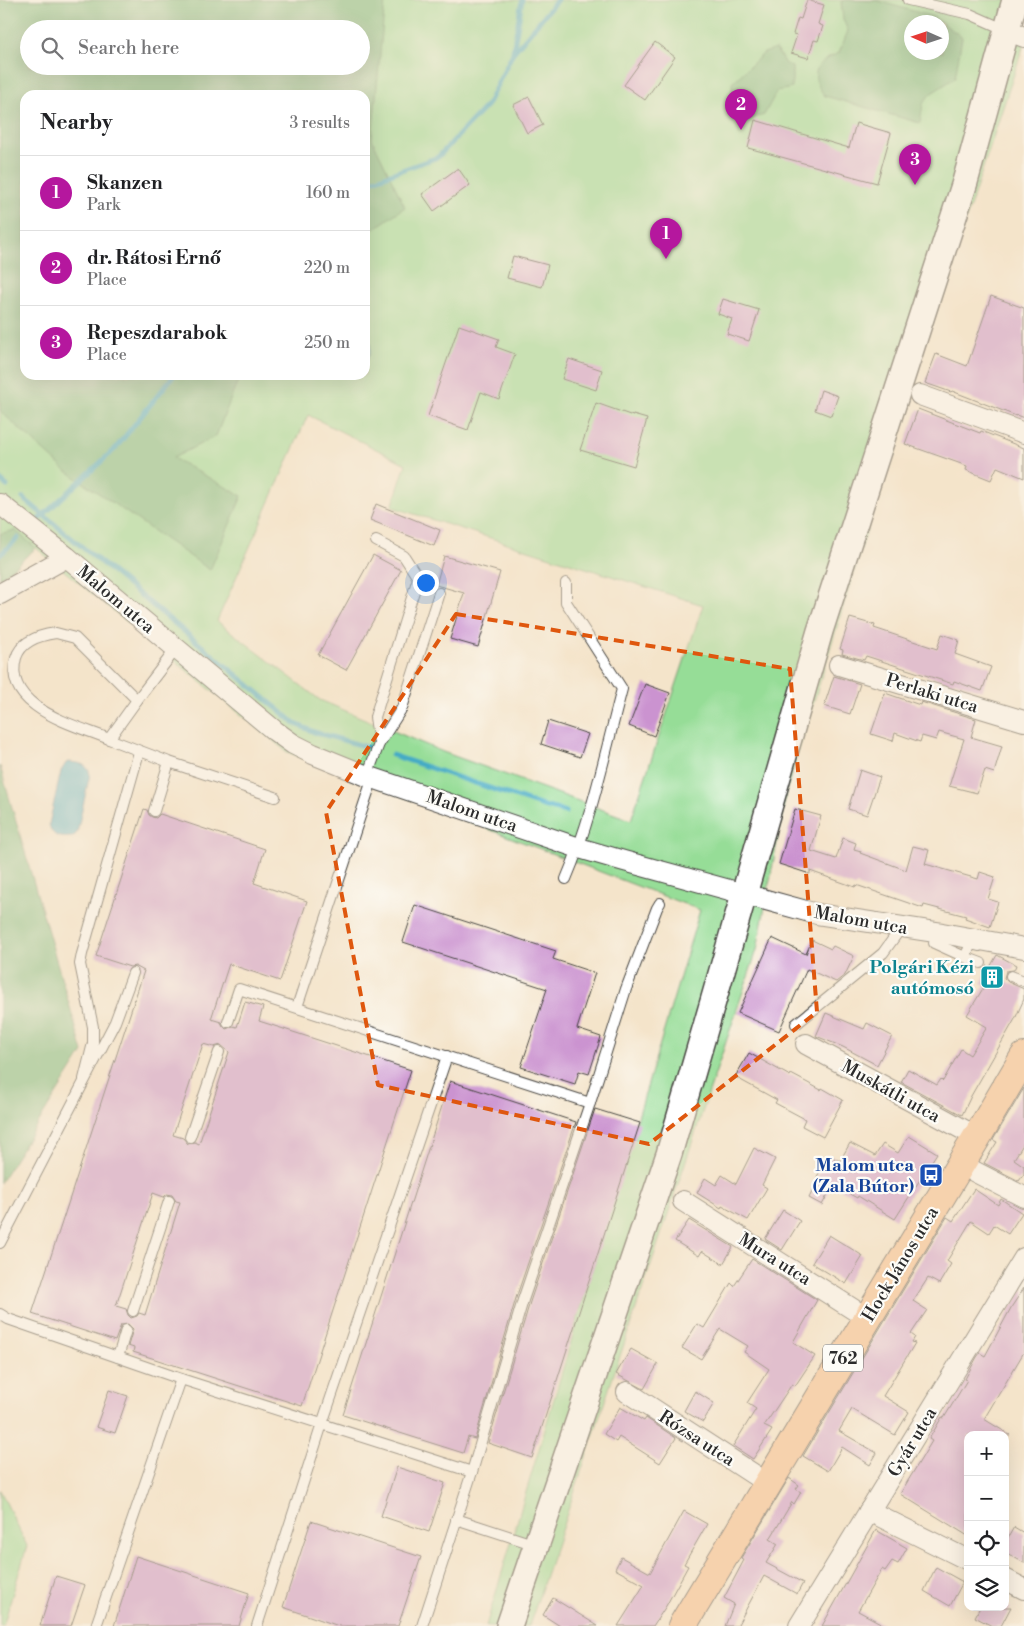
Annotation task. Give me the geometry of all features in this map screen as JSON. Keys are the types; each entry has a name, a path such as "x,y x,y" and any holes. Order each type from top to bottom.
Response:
{"main road":[{"name":"Hock János utca","path":"683,1626 1024,1056"}],"street":[{"path":"509,1626 669,1154 787,739 820,631 1015,33 1015,0"},
{"path":"920,395 1024,433"},
{"name":"Malom utca","path":"0,504 293,744 313,754 370,777 579,848 744,895 817,914 942,933 1024,948"},
{"path":"0,594 67,557"},
{"name":"Perlaki utca","path":"839,665 1024,721"},
{"name":"Muskátli utca","path":"806,1044 977,1137"},
{"path":"960,1164 1024,1197"},
{"name":"Mura utca","path":"683,1201 867,1318"},
{"name":"Gyár utca","path":"799,1626 1024,1258"},
{"name":"Rózsa utca","path":"627,1392 767,1483"},
{"path":"869,1511 964,1558"},
{"path":"1009,1581 1024,1589"}],"lane":[{"path":"908,0 970,14 1015,33"},
{"path":"376,541 404,556 418,578 375,717 379,744"},
{"path":"566,583 566,602 622,689 590,812 579,848 566,879"},
{"path":"297,1008 379,744 402,708 440,593"},
{"path":"137,700 76,638 70,636 56,633 37,637 20,651 15,662 16,679 21,690 29,702 40,710 139,752 275,797"},
{"path":"109,739 176,649"},
{"path":"84,1079 93,1043 93,1026 80,964 139,752"},
{"path":"154,811 168,762"},
{"path":"422,1626 472,1472 524,1300 626,989 660,903"},
{"path":"796,1024 883,953 901,928"},
{"path":"942,933 934,943 981,963"},
{"path":"965,957 971,944 1024,958"},
{"path":"0,1243 115,1022 133,973"},
{"path":"1011,976 1024,981"},
{"path":"228,1022 240,989 590,1103"},
{"path":"190,1137 218,1052"},
{"path":"257,1626 322,1424 447,1056"},
{"path":"133,1311 169,1201"},
{"path":"0,1314 8,1319 181,1379 472,1472"},
{"path":"118,1357 126,1330"},
{"path":"96,1626 181,1379"},
{"path":"456,1519 536,1545"}],"highlighted area":[{"path":"456,614 790,669 817,1012 649,1144 378,1085 326,812"}],"green space":[{"path":"0,0 1024,0 1024,44 924,346 787,788 757,950 529,1626 486,1626 700,910 287,752 36,548 0,579","holes":["308,415 406,464 392,507 703,605 631,820 443,752 320,700 217,621"]},
{"path":"0,0 385,0 372,139 405,207 370,232 370,90 20,90 20,380 238,380 216,436 173,458 242,496 210,570 65,470 0,411"},
{"path":"845,0 878,1 927,15 904,15 904,60 949,60 949,28 962,37 955,78 930,94 923,104 920,123 825,96 816,75 817,70 824,61 839,53 848,31 843,19 841,2"},
{"path":"776,49 785,64 792,67 792,88 777,91 764,115 753,118 742,126 733,118 732,83 764,53"},
{"path":"15,530 36,548 0,579 0,534"},
{"path":"0,766 83,1052 0,1183"},
{"path":"0,1490 27,1546 3,1626 0,1626"}],"water":[{"path":"66,763 85,766 90,774 77,833 73,837 64,837 54,835 49,824 61,771"}],"building":[{"path":"807,0 824,5 818,24 823,26 818,41 814,40 808,58 791,53 797,35 793,34 798,18 801,19"},
{"path":"655,42 675,57 645,100 624,85"},
{"path":"529,97 543,125 527,133 513,105"},
{"path":"755,120 849,148 856,123 891,133 877,183 748,148"},
{"path":"458,168 470,185 434,211 422,194"},
{"path":"513,256 548,265 542,287 507,278"},
{"path":"991,296 1024,308 1024,418 925,383 936,354 967,366"},
{"path":"723,299 759,310 749,341 727,334 732,319 718,314"},
{"path":"459,325 499,339 496,347 515,354 499,399 481,392 468,430 428,416"},
{"path":"569,359 602,370 596,390 562,379"},
{"path":"821,390 838,396 831,416 815,410"},
{"path":"596,403 647,419 634,466 580,450"},
{"path":"918,409 1024,448 1024,478 997,467 991,480 966,470 967,466 905,444"},
{"path":"376,504 440,530 434,546 370,520"},
{"path":"373,555 401,570 346,670 318,655"},
{"path":"444,556 500,572 478,647 450,639 464,593 436,585"},
{"path":"850,618 875,625 874,628 937,649 942,634 959,640 955,654 991,667 982,691 954,681 953,684 866,656 864,660 842,654 843,650 840,649"},
{"path":"834,676 860,684 850,714 824,706"},
{"path":"645,684 670,693 654,736 629,726"},
{"path":"885,693 920,705 921,702 976,719 971,737 1002,746 994,773 985,770 977,793 949,786 964,739 939,732 936,740 922,736 920,742 895,733 893,741 871,734"},
{"path":"548,721 588,734 580,757 541,744"},
{"path":"860,770 880,777 867,815 848,809"},
{"path":"144,809 152,817 156,818 160,814 265,849 254,883 307,901 280,981 229,964 211,1019 221,1022 226,1029 233,1026 237,1027 245,1002 263,1007 259,1021 411,1070 302,1406 133,1352 134,1348 128,1346 133,1329 128,1324 121,1325 115,1341 32,1314 144,971 135,966 130,967 96,956","holes":["203,1044 214,1047 221,1045 229,1052 199,1144 195,1142 188,1144 183,1138 173,1135","153,1193 164,1197 167,1194 172,1195 176,1201 180,1202 145,1315 139,1313 131,1318 126,1309 116,1306"]},
{"path":"795,809 821,816 811,851 836,859 843,838 856,843 854,849 861,851 860,853 906,870 913,846 929,850 925,864 978,879 980,872 995,877 988,899 998,902 990,927 965,918 966,916 924,905 923,908 856,885 855,887 810,871 810,874 779,864"},
{"path":"415,905 556,951 553,959 595,973 577,1029 601,1037 589,1074 579,1071 575,1084 521,1067 547,989 403,942"},
{"path":"772,938 806,954 812,940 831,949 833,946 854,956 845,975 836,982 807,969 779,1031 738,1013"},
{"path":"997,955 1016,965 1014,970 1006,971 1004,978 1008,982 1024,989 1024,999 962,1115 901,1082 908,1069 937,1085 941,1079 943,1081 961,1049 970,1055 987,1027 967,1015 985,985 981,983"},
{"path":"826,1013 864,1029 867,1023 892,1036 877,1065 843,1047 816,1036"},
{"path":"749,1053 790,1076 791,1074 821,1090 822,1088 843,1100 823,1137 802,1126 805,1119 775,1103 777,1100 735,1077"},
{"path":"450,1081 576,1122 516,1298 475,1439 468,1437 463,1453 343,1415"},
{"path":"1024,1088 1024,1143 1014,1159 1024,1166 1024,1174 1019,1181 984,1163 997,1142 993,1140"},
{"path":"595,1109 640,1123 532,1458 488,1443 530,1302"},
{"path":"909,1136 937,1153 895,1219 858,1196 857,1198 833,1185 822,1205 809,1198 828,1155 840,1161 850,1143 875,1156 883,1144 898,1153"},
{"path":"754,1148 775,1159 762,1185 767,1188 748,1220 722,1206 721,1208 697,1193 705,1178 716,1185 722,1175 736,1184"},
{"path":"974,1189 998,1205 1001,1199 1022,1213 1008,1234 994,1225 989,1233 971,1221 947,1261 951,1264 939,1284 928,1278 913,1301 927,1310 911,1334 915,1337 912,1342 915,1343 883,1396 909,1412 895,1435 852,1409 839,1431 877,1453 870,1465 842,1447 828,1471 803,1456 947,1217 953,1221"},
{"path":"783,1210 800,1221 782,1250 765,1239"},
{"path":"689,1220 733,1247 723,1264 702,1251 699,1256 675,1241"},
{"path":"829,1235 863,1256 846,1284 812,1263"},
{"path":"752,1259 817,1300 793,1342 815,1356 795,1386 792,1384 764,1426 772,1430 753,1459 733,1446 756,1409 747,1403 769,1369 744,1352 748,1346 720,1329 701,1359 682,1348 697,1324 704,1328 731,1283 734,1286"},
{"path":"1024,1288 1024,1352 984,1419 1004,1431 964,1431 964,1534 900,1494 932,1441 929,1439 967,1380 965,1379 977,1357 980,1353 985,1356"},
{"path":"631,1349 658,1364 644,1389 616,1374"},
{"path":"109,1390 128,1396 115,1433 96,1427"},
{"path":"695,1391 714,1403 703,1422 684,1411"},
{"path":"620,1407 644,1421 646,1418 676,1438 660,1463 619,1437 616,1442 604,1434"},
{"path":"397,1467 445,1483 429,1532 381,1516"},
{"path":"789,1478 799,1485 796,1489 801,1492 794,1504 792,1502 770,1539 778,1544 766,1563 803,1583 797,1594 764,1576 737,1626 725,1626 734,1604 724,1598 744,1560 741,1558"},
{"path":"684,1511 707,1524 684,1564 688,1566 666,1606 653,1626 618,1626 644,1585 615,1569 621,1557 650,1573"},
{"path":"311,1521 421,1557 398,1626 339,1626 283,1607"},
{"path":"1014,1527 1024,1533 1024,1563 1009,1554 1009,1536"},
{"path":"876,1530 907,1548 898,1564 892,1561 885,1571 882,1569 858,1611 886,1626 822,1626"},
{"path":"136,1556 249,1593 239,1626 114,1626"},
{"path":"936,1567 963,1582 950,1606 924,1591"},
{"path":"56,1576 85,1585 71,1626 40,1626"},
{"path":"553,1598 598,1626 560,1626 543,1615"},
{"path":"978,1611 1009,1611 1001,1626 992,1626 975,1617"}],"waterway":[{"path":"513,52 522,0"},
{"path":"370,181 438,157 487,105 513,53 557,0"},
{"path":"39,519 115,449 170,380"},
{"path":"0,480 7,486"},
{"path":"23,498 296,724 314,732 371,748"},
{"path":"0,555 18,538"},
{"path":"392,755 566,812"}],"place":[{"name":"dr. Rátosi Ernő","path":"741,130"},
{"name":"Repeszdarabok","path":"915,185"},
{"name":"Skanzen","path":"666,259"},
{"name":"Polgári Kézi autómosó","path":"992,977"},
{"name":"Malom utca (Zala Bútor)","path":"931,1175"}]}
